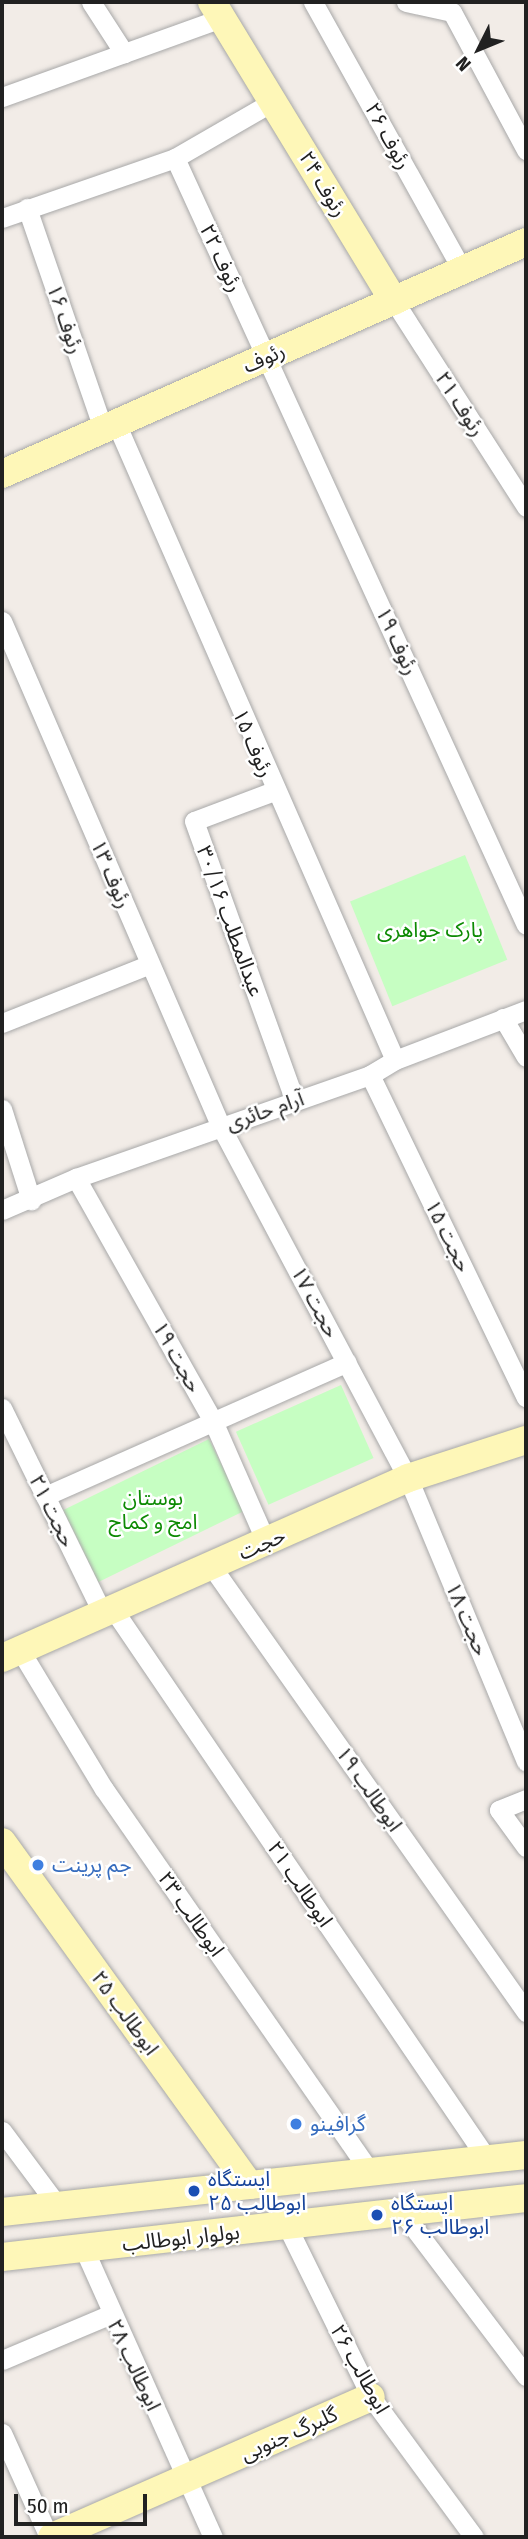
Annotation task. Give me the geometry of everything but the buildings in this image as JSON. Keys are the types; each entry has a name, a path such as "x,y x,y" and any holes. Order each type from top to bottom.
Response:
{"street":[{"path":"91,2 124,52"},
{"name":"رئوف ۲۶","path":"313,2 463,271"},
{"path":"406,2 445,8 457,19 526,150"},
{"path":"2,97 124,52 217,10"},
{"name":"رئوف ۲۴","path":"217,10 394,301"},
{"path":"2,218 175,158 272,102"},
{"name":"رئوف ۲۲","path":"175,158 266,358"},
{"name":"رئوف ۱۶","path":"27,208 109,426"},
{"name":"رئوف","path":"2,474 526,242"},
{"name":"رئوف ۲۱","path":"394,301 526,507"},
{"name":"رئوف ۱۹","path":"266,358 526,925"},
{"name":"رئوف ۱۵","path":"109,426 396,1060"},
{"name":"رئوف ۱۳","path":"2,621 221,1126"},
{"name":"عبدالمطلب ۳۰/۱۶","path":"274,791 194,821 295,1101"},
{"path":"2,1023 150,964"},
{"name":"آرام حائری","path":"2,1210 31,1200 76,1178 370,1075 396,1060 526,1010"},
{"path":"503,1018 526,1057"},
{"name":"حجت ۱۵","path":"370,1075 526,1397"},
{"path":"2,1110 31,1200"},
{"name":"حجت ۱۷","path":"221,1126 408,1478"},
{"name":"حجت ۱۹","path":"76,1178 214,1421 266,1542"},
{"path":"45,1496 347,1362"},
{"name":"حجت ۲۱","path":"2,1408 45,1496 108,1611"},
{"name":"حجت","path":"11,1654 408,1478 526,1440"},
{"name":"حجت ۱۸","path":"408,1478 526,1761"},
{"name":"ابوطالب ۱۹","path":"212,1567 526,2012"},
{"name":"ابوطالب ۲۱","path":"108,1611 486,2159"},
{"name":"ابوطالب ۲۳","path":"11,1654 370,2172"},
{"path":"526,1799 499,1810 526,1847"},
{"name":"ابوطالب ۲۵","path":"2,1842 249,2185"},
{"path":"2,2131 58,2206"},
{"path":"2,2212 526,2155"},
{"name":"بولوار ابوطالب","path":"2,2257 402,2211 524,2201"},
{"path":"402,2211 526,2376"},
{"name":"ابوطالب ۲۶","path":"287,2226 371,2397 474,2537"},
{"name":"ابوطالب ۲۸","path":"84,2249 213,2537"},
{"path":"2,2360 111,2314"},
{"name":"گلبرگ جنوبی","path":"50,2537 371,2397"},
{"path":"2,2433 50,2537"}],"green space":[{"name":"پارک جواهری","path":"465,855 507,960 392,1006 350,901"},
{"name":"بوستان امج و کماج","path":"341,1385 374,1458 268,1505 236,1432"},
{"name":"بوستان امج و کماج","path":"209,1439 244,1511 98,1582 63,1510"}],"place":[{"name":"جم پرینت","path":"38,1865"},
{"name":"گرافینو","path":"296,2124"},
{"name":"ایستگاه ابوطالب ۲۵","path":"194,2191"},
{"name":"ایستگاه ابوطالب ۲۶","path":"377,2215"}]}
